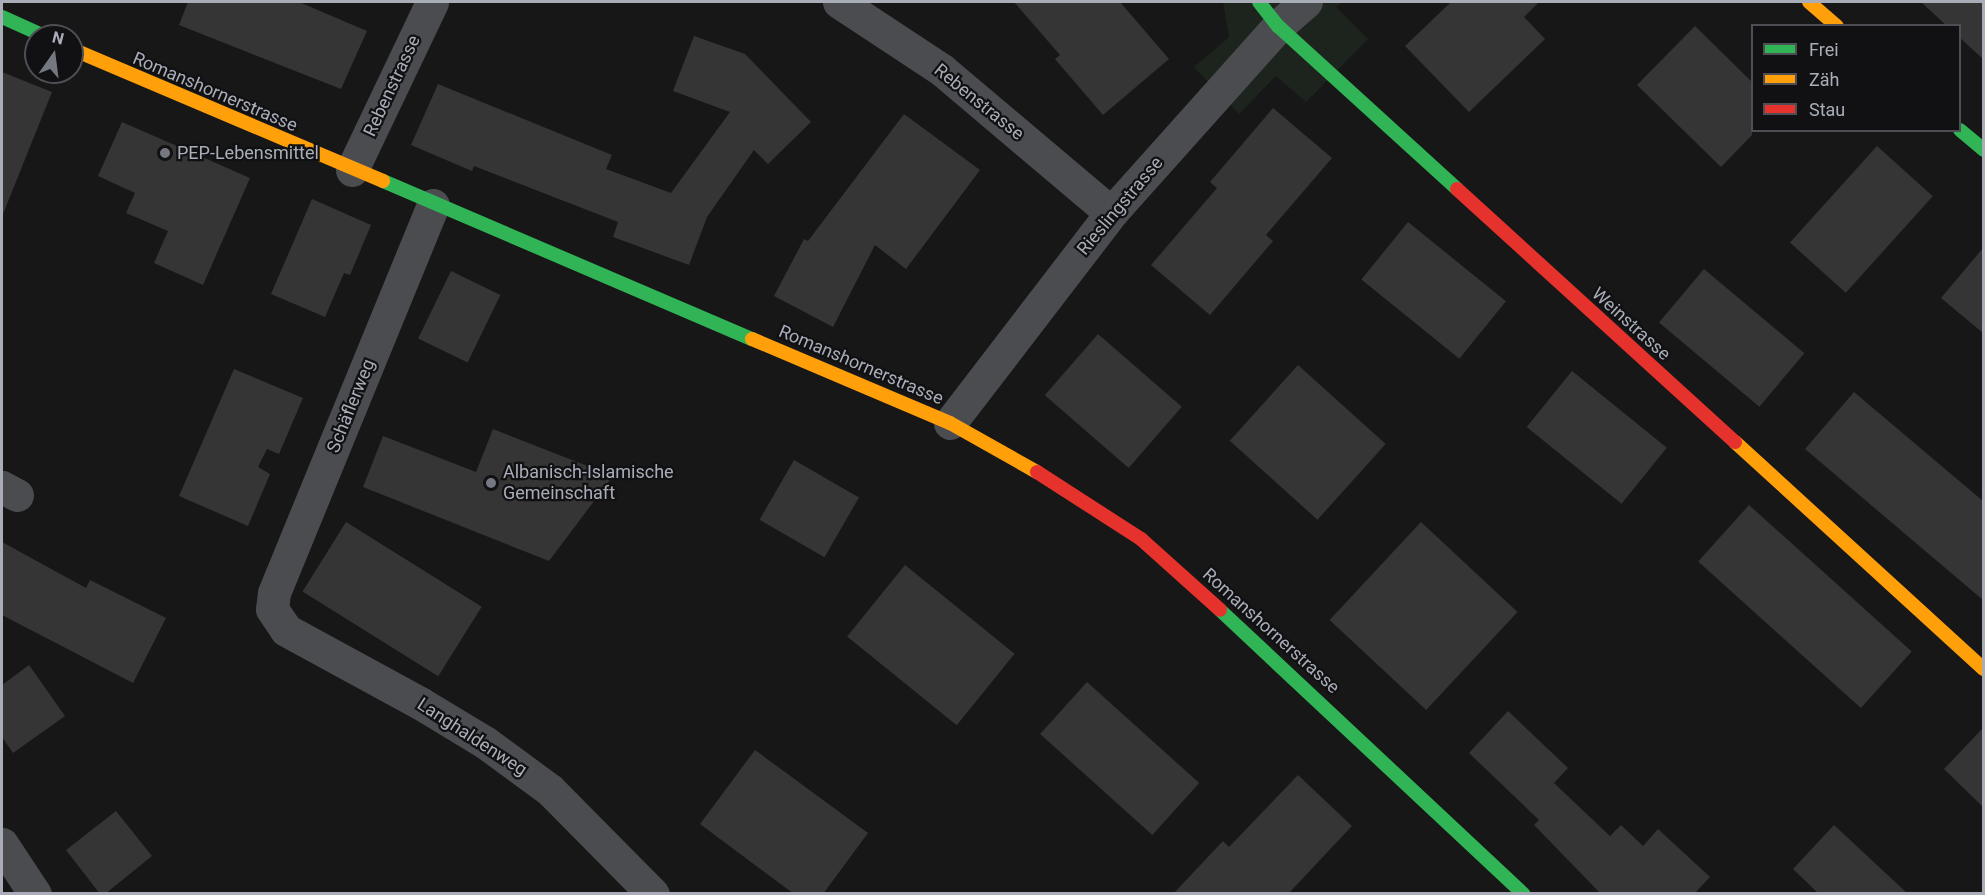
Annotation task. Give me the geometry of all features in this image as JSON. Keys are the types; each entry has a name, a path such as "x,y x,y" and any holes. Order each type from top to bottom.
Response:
{"street":[{"name":"Rebenstrasse","path":"352,170 432,2"},
{"name":"Rebenstrasse","path":"839,2 942,70 1111,213"},
{"name":"Rieslingstrasse","path":"950,423 1268,14 1306,2"},
{"path":"1809,2 1835,24"},
{"name":"Weinstrasse","path":"1268,14 1983,669"},
{"path":"2,16 24,26"},
{"name":"Romanshornerstrasse","path":"84,54 433,205 950,423 1039,473 1141,539 1311,691 1524,894"},
{"path":"1961,132 1983,150"},
{"name":"Schäflerweg","path":"272,609 274,593 433,205"},
{"name":"Langhaldenweg","path":"272,609 286,630 458,726 550,790 654,894"},
{"path":"2,844 35,894"}],"shaded area":[{"path":"1223,2 1342,2 1336,7 1368,39 1306,102 1276,76 1239,114 1194,67 1229,37"}],"building":[{"path":"188,2 299,2 367,31 341,89 179,25"},
{"path":"1014,2 1120,2 1169,59 1103,115 1055,59 1060,55"},
{"path":"1451,2 1539,2 1524,17 1545,39 1469,112 1405,46"},
{"path":"1921,2 1983,2 1983,59 1961,39 1961,24 1945,24"},
{"path":"1695,26 1751,81 1752,135 1721,167 1637,85"},
{"path":"694,36 745,54 811,122 768,164 754,150 707,217 689,265 613,237 618,222 474,166 472,171 411,145 438,84 612,155 606,169 671,193 730,112 673,91"},
{"path":"2,72 24,81 24,84 32,84 52,92 2,214"},
{"path":"1273,108 1332,158 1266,235 1273,241 1210,315 1151,265 1217,188 1210,182"},
{"path":"904,114 980,170 906,269 875,245 833,327 774,296 804,239 808,241"},
{"path":"122,122 250,178 203,285 154,263 168,231 126,213 135,193 98,176"},
{"path":"1877,146 1933,196 1846,293 1790,243"},
{"path":"312,199 371,225 350,275 344,273 325,317 271,294"},
{"path":"1408,222 1506,301 1459,359 1361,280"},
{"path":"1983,248 1983,333 1941,298"},
{"path":"1704,269 1804,353 1759,407 1659,323"},
{"path":"451,271 500,295 468,363 418,338"},
{"path":"1098,334 1182,407 1129,468 1045,395"},
{"path":"1298,365 1386,444 1317,520 1230,441"},
{"path":"234,369 303,398 279,454 267,449 258,467 270,474 248,526 179,496"},
{"path":"1572,371 1667,448 1622,504 1527,427"},
{"path":"1854,392 1983,501 1983,600 1805,449"},
{"path":"493,429 613,476 549,561 363,487 383,436 476,472"},
{"path":"794,460 859,497 824,557 760,520"},
{"path":"1749,505 1912,652 1861,708 1698,561"},
{"path":"346,522 482,607 438,676 303,592"},
{"path":"1421,522 1518,612 1426,710 1330,620"},
{"path":"2,542 86,588 90,580 166,618 133,683 2,615"},
{"path":"905,565 1015,654 957,725 847,636"},
{"path":"29,665 65,716 13,753 2,737 2,685"},
{"path":"1087,682 1199,783 1152,835 1040,734"},
{"path":"1508,711 1568,768 1554,783 1610,836 1621,825 1643,846 1658,829 1710,877 1694,894 1601,894 1534,825 1539,820 1469,753"},
{"path":"1983,728 1983,807 1944,769"},
{"path":"755,750 868,833 823,894 794,894 700,824"},
{"path":"1298,775 1352,826 1288,894 1173,894 1223,841 1229,847"},
{"path":"116,811 152,856 105,894 100,894 66,850"},
{"path":"1834,825 1908,894 1819,894 1793,869"}],"traffic: fast":[{"path":"1259,2 1278,26 1457,189"},
{"path":"2,17 24,27"},
{"path":"1961,131 1984,150"},
{"path":"383,181 752,339"},
{"path":"1220,610 1524,894"}],"traffic: slow":[{"path":"1809,2 1835,24"},
{"path":"84,54 383,181"},
{"path":"752,339 950,423 1037,472"},
{"path":"1735,442 1984,669"}],"traffic: jam":[{"path":"1457,189 1735,442"},
{"path":"1037,472 1141,539 1220,610"}],"place":[{"name":"PEP-Lebensmittel","path":"165,153"},
{"name":"Albanisch-Islamische Gemeinschaft","path":"491,483"}]}
